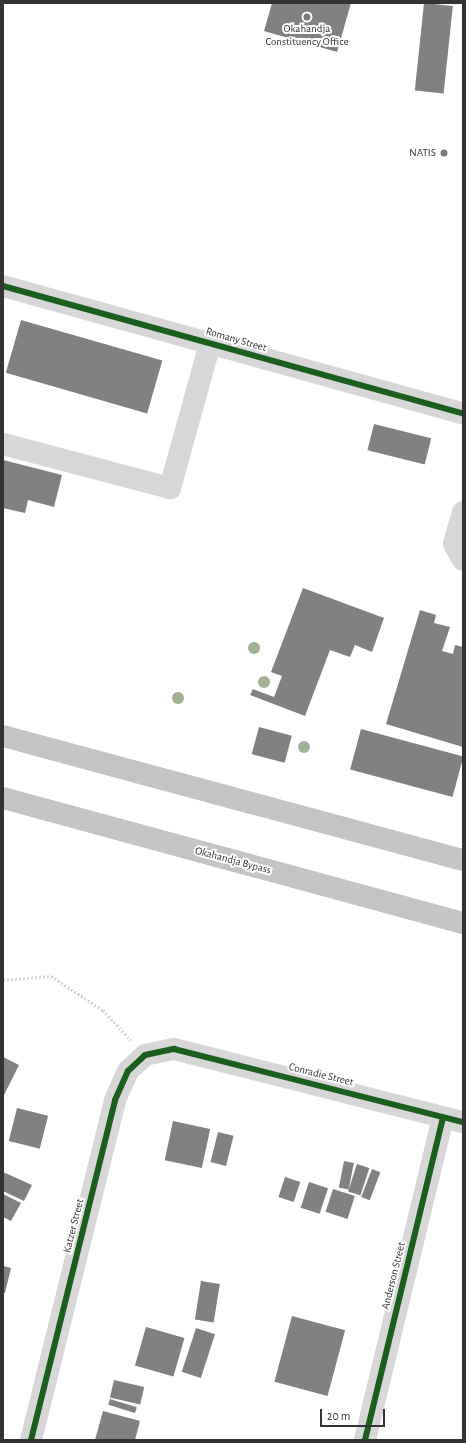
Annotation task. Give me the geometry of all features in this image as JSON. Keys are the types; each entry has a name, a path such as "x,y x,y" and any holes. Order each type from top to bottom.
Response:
{"highway":[{"path":"3,736 463,860"},
{"name":"Okahandja Bypass","path":"3,798 463,923"}],"street":[{"name":"Romany Street","path":"3,286 463,414"},
{"path":"3,444 170,488 210,344"},
{"path":"463,512 454,544 463,560"},
{"name":"Conradie Street","path":"145,1055 174,1049 453,1119"},
{"name":"Katzer Street","path":"31,1440 115,1100 128,1071 145,1055"},
{"name":"Anderson Street","path":"365,1440 453,1119"}],"path":[{"path":"3,980 51,976 103,1010 145,1055"}],"building":[{"name":"Okahandja Constituency Office","path":"272,3 351,3 337,52 264,31"},
{"path":"424,3 453,6 444,94 415,91"},
{"path":"21,320 162,361 147,413 6,373"},
{"path":"374,424 431,438 425,464 367,450"},
{"path":"3,460 62,475 54,507 28,500 25,513 3,508"},
{"path":"303,588 384,618 372,652 355,645 350,657 330,650 305,716 250,695 253,689 274,697 282,676 271,672"},
{"path":"420,610 436,615 434,623 450,627 442,651 453,654 455,645 463,647 463,747 386,724"},
{"path":"259,727 292,736 285,763 252,754"},
{"path":"361,729 463,756 453,797 350,770"},
{"path":"3,1057 19,1065 3,1097"},
{"path":"17,1108 48,1116 40,1149 9,1141"},
{"path":"173,1121 210,1129 202,1168 165,1160"},
{"path":"218,1132 234,1136 226,1166 211,1162"},
{"path":"344,1161 354,1163 349,1189 339,1188"},
{"path":"357,1164 369,1168 360,1196 348,1192"},
{"path":"372,1169 380,1172 370,1200 361,1197"},
{"path":"3,1172 32,1185 24,1201 3,1191"},
{"path":"285,1177 300,1182 294,1202 279,1197"},
{"path":"309,1182 328,1188 320,1214 301,1208"},
{"path":"333,1189 355,1196 347,1219 326,1212"},
{"path":"3,1194 21,1203 11,1221 3,1217"},
{"path":"3,1266 11,1268 5,1293 3,1292"},
{"path":"201,1281 220,1284 214,1322 195,1320"},
{"path":"292,1316 345,1330 328,1396 274,1382"},
{"path":"146,1327 184,1338 173,1376 135,1365"},
{"path":"196,1328 215,1334 201,1378 182,1372"},
{"path":"114,1380 144,1387 140,1405 110,1398"},
{"path":"110,1399 137,1407 135,1413 108,1405"},
{"path":"103,1411 140,1421 135,1440 95,1440"}],"cycle path":[{"path":"3,286 463,414"},
{"path":"31,1440 115,1100 128,1071 145,1055 174,1049 463,1122"},
{"path":"365,1440 443,1117"}],"place":[{"name":"Okahandja Constituency Office","path":"307,17"},
{"name":"NATIS","path":"444,153"}]}
